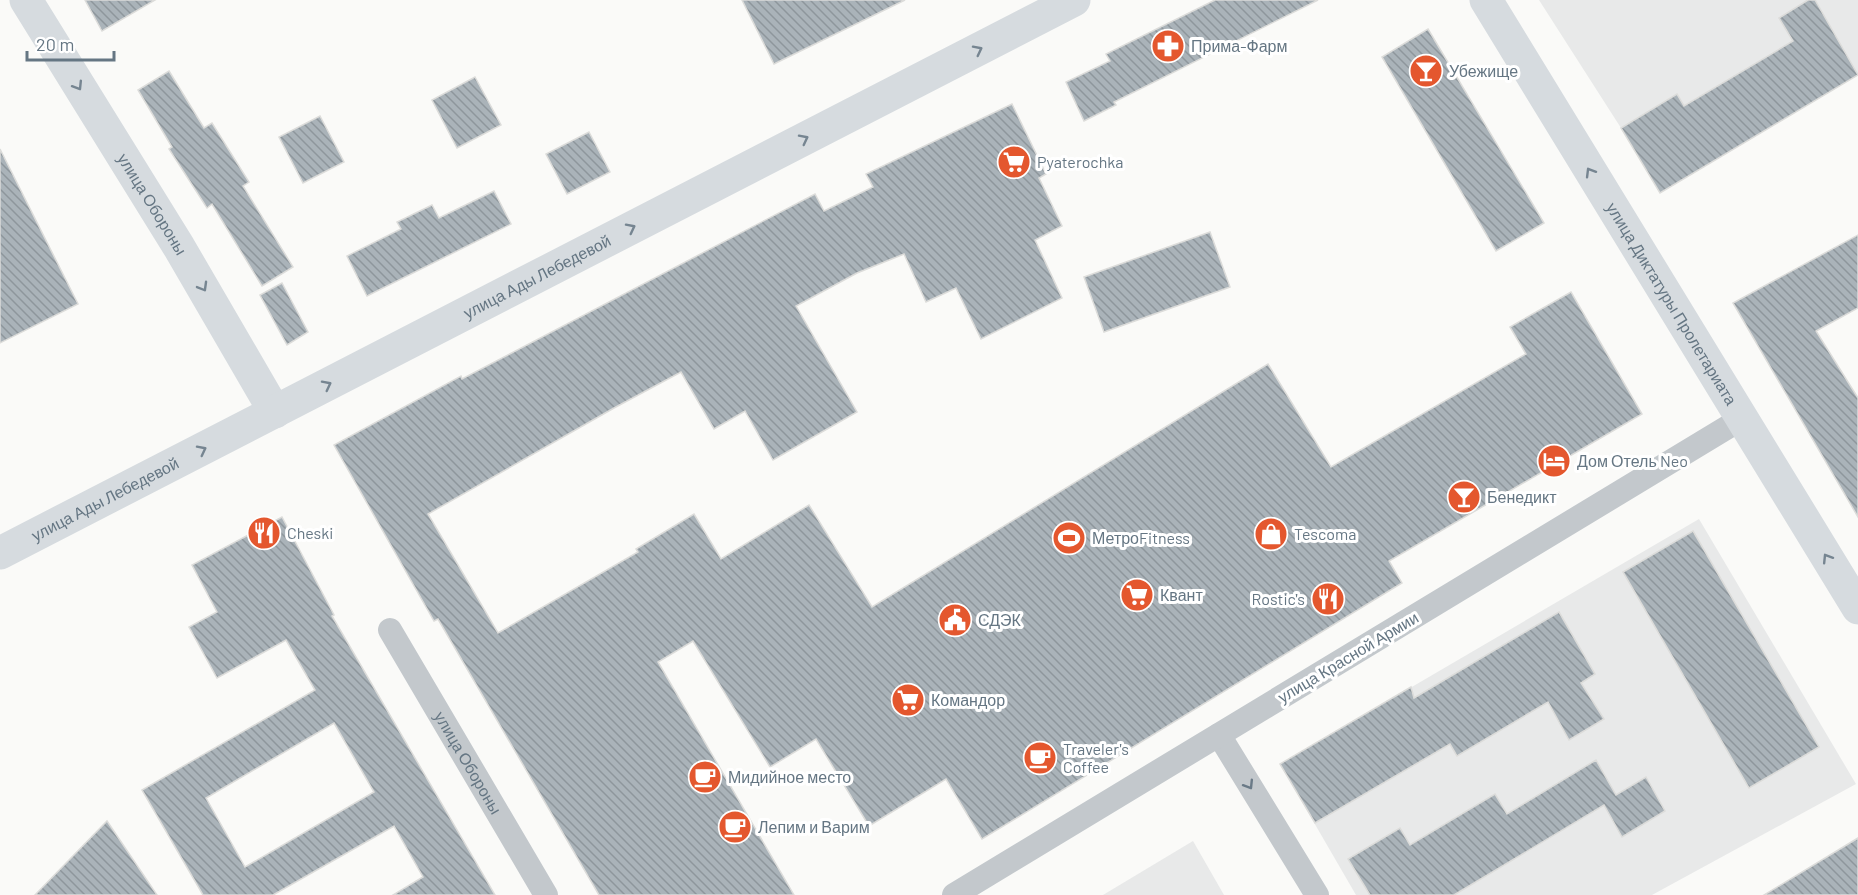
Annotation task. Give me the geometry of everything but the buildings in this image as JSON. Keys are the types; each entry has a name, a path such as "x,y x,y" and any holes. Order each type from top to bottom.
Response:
{"main road":[{"name":"улица Обороны","path":"26,0 179,247 275,412"},
{"name":"улица Ады Лебедевой","path":"0,554 1074,0"},
{"name":"улица Диктатуры Пролетариата","path":"1486,0 1858,608"}],"street":[{"name":"улица Красной Армии","path":"954,895 1741,418"},
{"name":"улица Обороны","path":"390,630 546,895"},
{"path":"1219,735 1317,895"}],"shaded area":[{"path":"1539,0 1858,0 1858,75 1660,193"},
{"path":"1699,519 1856,784 1652,895 1356,895 1280,764"},
{"path":"1193,841 1224,895 1103,895"}],"place":[{"name":"Прима-Фарм","path":"1168,46"},
{"name":"Убежище","path":"1426,71"},
{"name":"Pyaterochka","path":"1014,162"},
{"name":"Дом Отель Neo","path":"1554,461"},
{"name":"Бенедикт","path":"1464,497"},
{"name":"Cheski","path":"264,533"},
{"name":"Tescoma","path":"1271,534"},
{"name":"МетроFitness","path":"1069,538"},
{"name":"Квант","path":"1137,595"},
{"name":"Rostic's","path":"1328,599"},
{"name":"СДЭК","path":"955,620"},
{"name":"Командор","path":"908,700"},
{"name":"Traveler's Coffee","path":"1040,758"},
{"name":"Мидийное место","path":"705,777"},
{"name":"Лепим и Варим","path":"735,827"}]}
